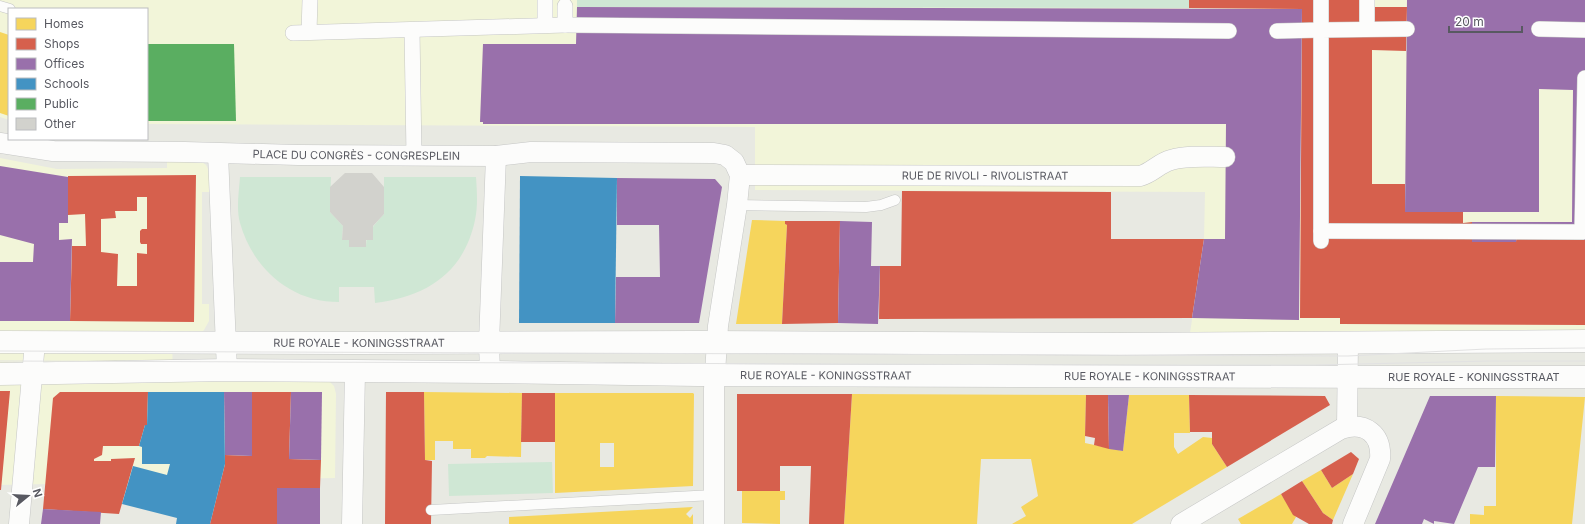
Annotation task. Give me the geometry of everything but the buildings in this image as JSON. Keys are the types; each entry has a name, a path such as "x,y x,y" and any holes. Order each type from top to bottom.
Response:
{"street":[{"path":"309,32 310,0"},
{"path":"545,0 545,25"},
{"path":"1321,0 1321,236 1582,232 1585,78"},
{"path":"1367,0 1367,29"},
{"path":"565,6 565,25"},
{"path":"293,33 545,25 1229,31"},
{"path":"1277,31 1407,29"},
{"path":"1540,29 1585,30"},
{"path":"412,30 414,156"},
{"name":"PLACE DU CONGRÈS - CONGRESPLEIN","path":"0,143 53,151 185,152 218,154 496,156 531,152 714,153 726,155 734,162 740,175"},
{"path":"218,154 227,370"},
{"path":"490,372 489,343 496,156"},
{"name":"RUE DE RIVOLI - RIVOLISTRAAT","path":"740,175 1140,176 1171,160 1182,158 1225,157"},
{"path":"714,524 713,495 717,342 740,175"},
{"name":"RUE ROYALE - KONINGSSTRAAT","path":"0,342 717,342 1101,344 1585,341"},
{"path":"20,524 36,342"},
{"path":"352,524 355,343"},
{"path":"1347,427 1348,343"},
{"name":"RUE ROYALE - KONINGSSTRAAT","path":"0,374 227,370 715,375 1585,377"},
{"path":"1181,524 1347,427 1362,428 1369,431 1375,435 1381,449 1380,460 1353,524"}],"lane":[{"path":"737,205 866,207 881,205 895,200"},
{"path":"431,510 713,495"}],"shaded area":[{"path":"0,0 1585,0 1585,334 1190,333 1204,239 1205,192 755,190 755,127 148,124 148,8 8,8 8,120 0,117"},
{"path":"577,0 1189,0 1189,8 577,7"},
{"path":"0,158 57,169 167,168 167,159 202,162 206,165 210,173 211,192 202,192 202,304 209,304 209,321 200,334 172,336 173,382 327,379 334,386 336,394 335,478 0,485"},
{"path":"240,177 331,177 330,212 343,226 342,239 349,240 349,247 366,246 369,233 384,214 384,177 476,177 476,215 470,239 462,254 452,268 440,279 426,288 411,295 375,303 374,287 339,287 339,302 321,300 305,296 276,280 254,255 246,240 238,212"},
{"path":"552,462 553,493 449,496 448,464"}],"tram line":[{"path":"0,351 1348,356 1486,349 1585,348"},
{"path":"0,361 1117,365 1316,365 1489,361 1585,361"}]}
